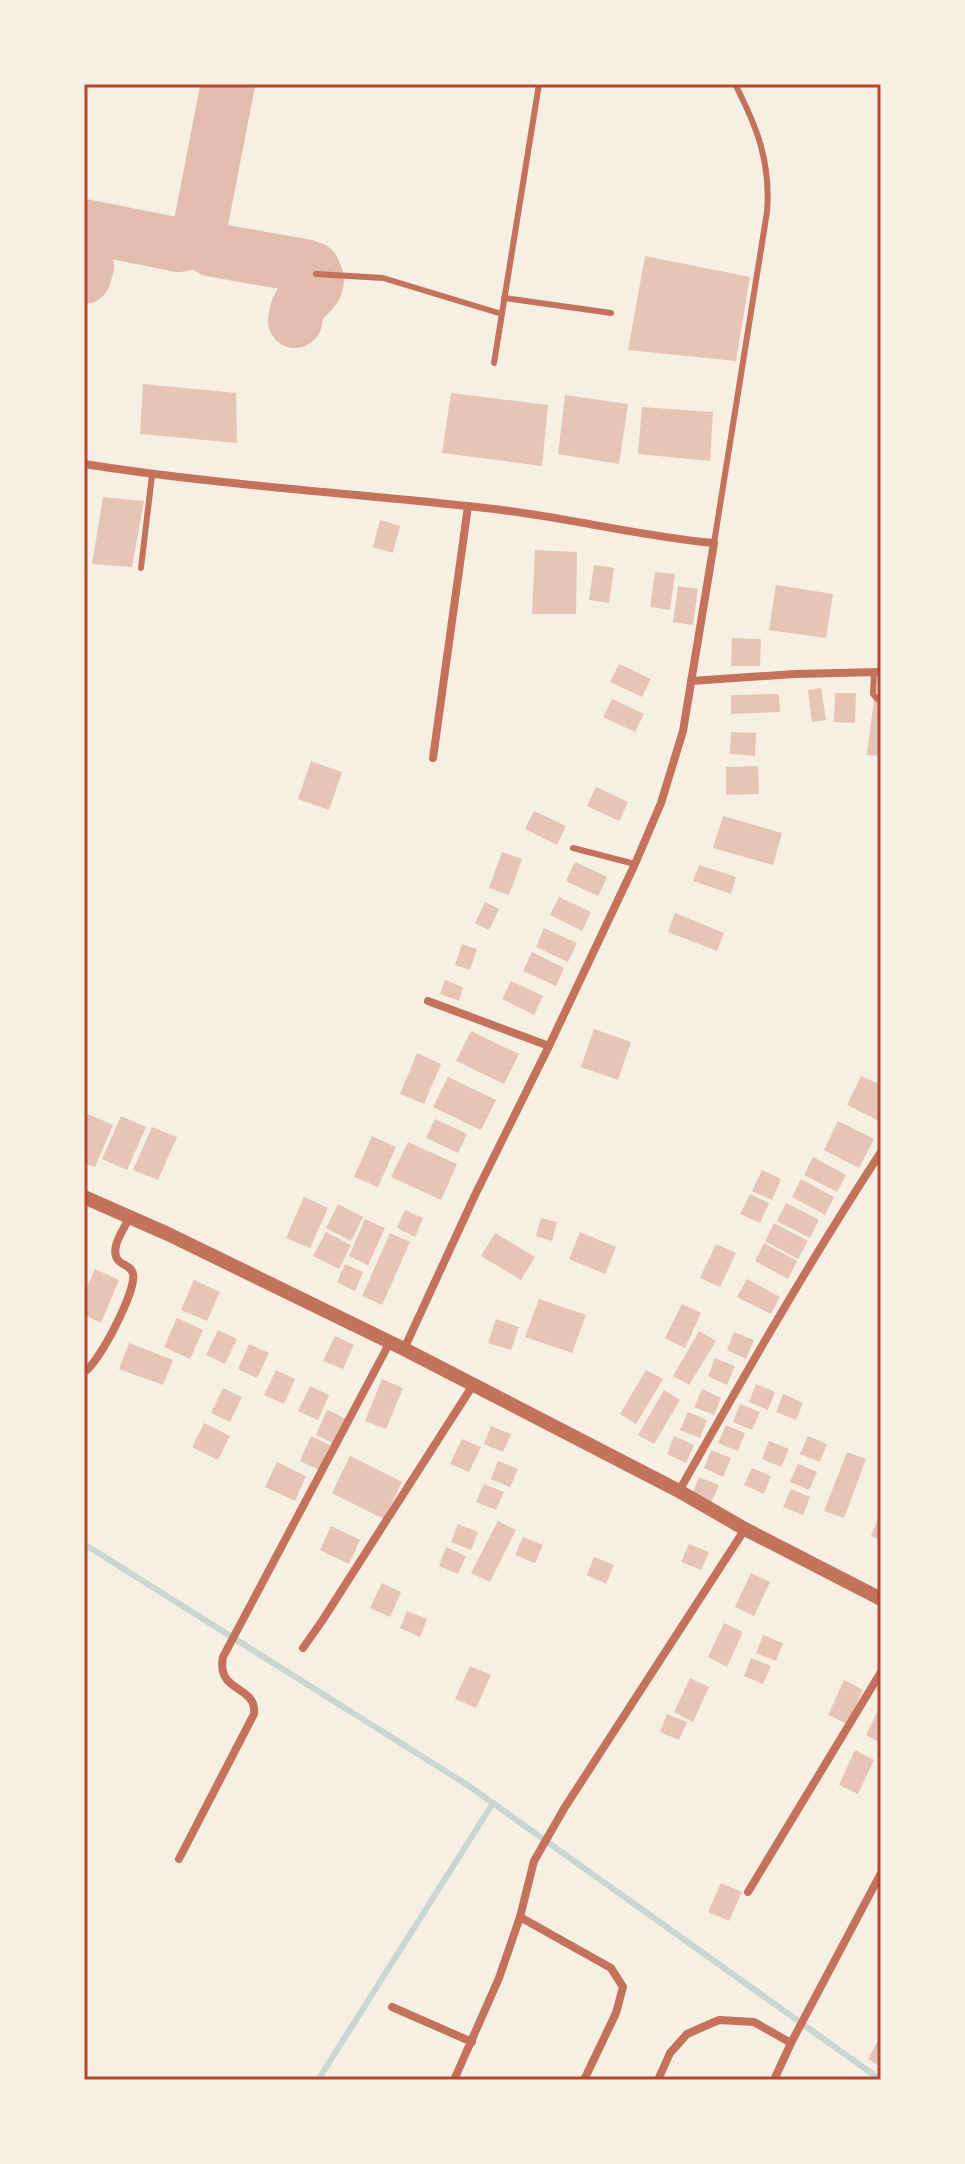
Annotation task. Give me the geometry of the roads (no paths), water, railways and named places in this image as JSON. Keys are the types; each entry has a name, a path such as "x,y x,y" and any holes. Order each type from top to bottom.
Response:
{"street":[{"path":"84,464 152,475 468,506 714,543 683,731 661,803 635,864 404,1349"},
{"path":"433,758 468,506"},
{"path":"691,681 878,672"},
{"path":"428,1001 549,1046"},
{"path":"679,1491 881,1152"},
{"path":"84,1197 404,1349 881,1599"},
{"path":"84,1372 98,1357 130,1293 134,1275 132,1269 118,1261 115,1250 130,1217"},
{"path":"179,1859 254,1714 255,1705 251,1698 228,1682 221,1669 223,1657 390,1342"},
{"path":"303,1648 473,1385"},
{"path":"454,2080 499,1978 520,1917 534,1861 565,1807 745,1529"},
{"path":"748,1892 881,1672"},
{"path":"774,2080 805,2014 881,1873"},
{"path":"520,1917 611,1968 623,1987 616,2013 584,2080"},
{"path":"392,2007 472,2042"},
{"path":"658,2080 670,2053 687,2034 719,2020 754,2022 791,2043"}],"lane":[{"path":"494,363 539,84"},
{"path":"714,543 769,189 765,158 748,109 735,84"},
{"path":"316,274 383,278 502,314"},
{"path":"504,298 611,313"},
{"path":"141,568 152,475"},
{"path":"878,672 873,694 881,699"},
{"path":"573,848 635,864"}],"waterway":[{"path":"84,1544 469,1786 881,2080"},
{"path":"318,2080 493,1803"}]}
